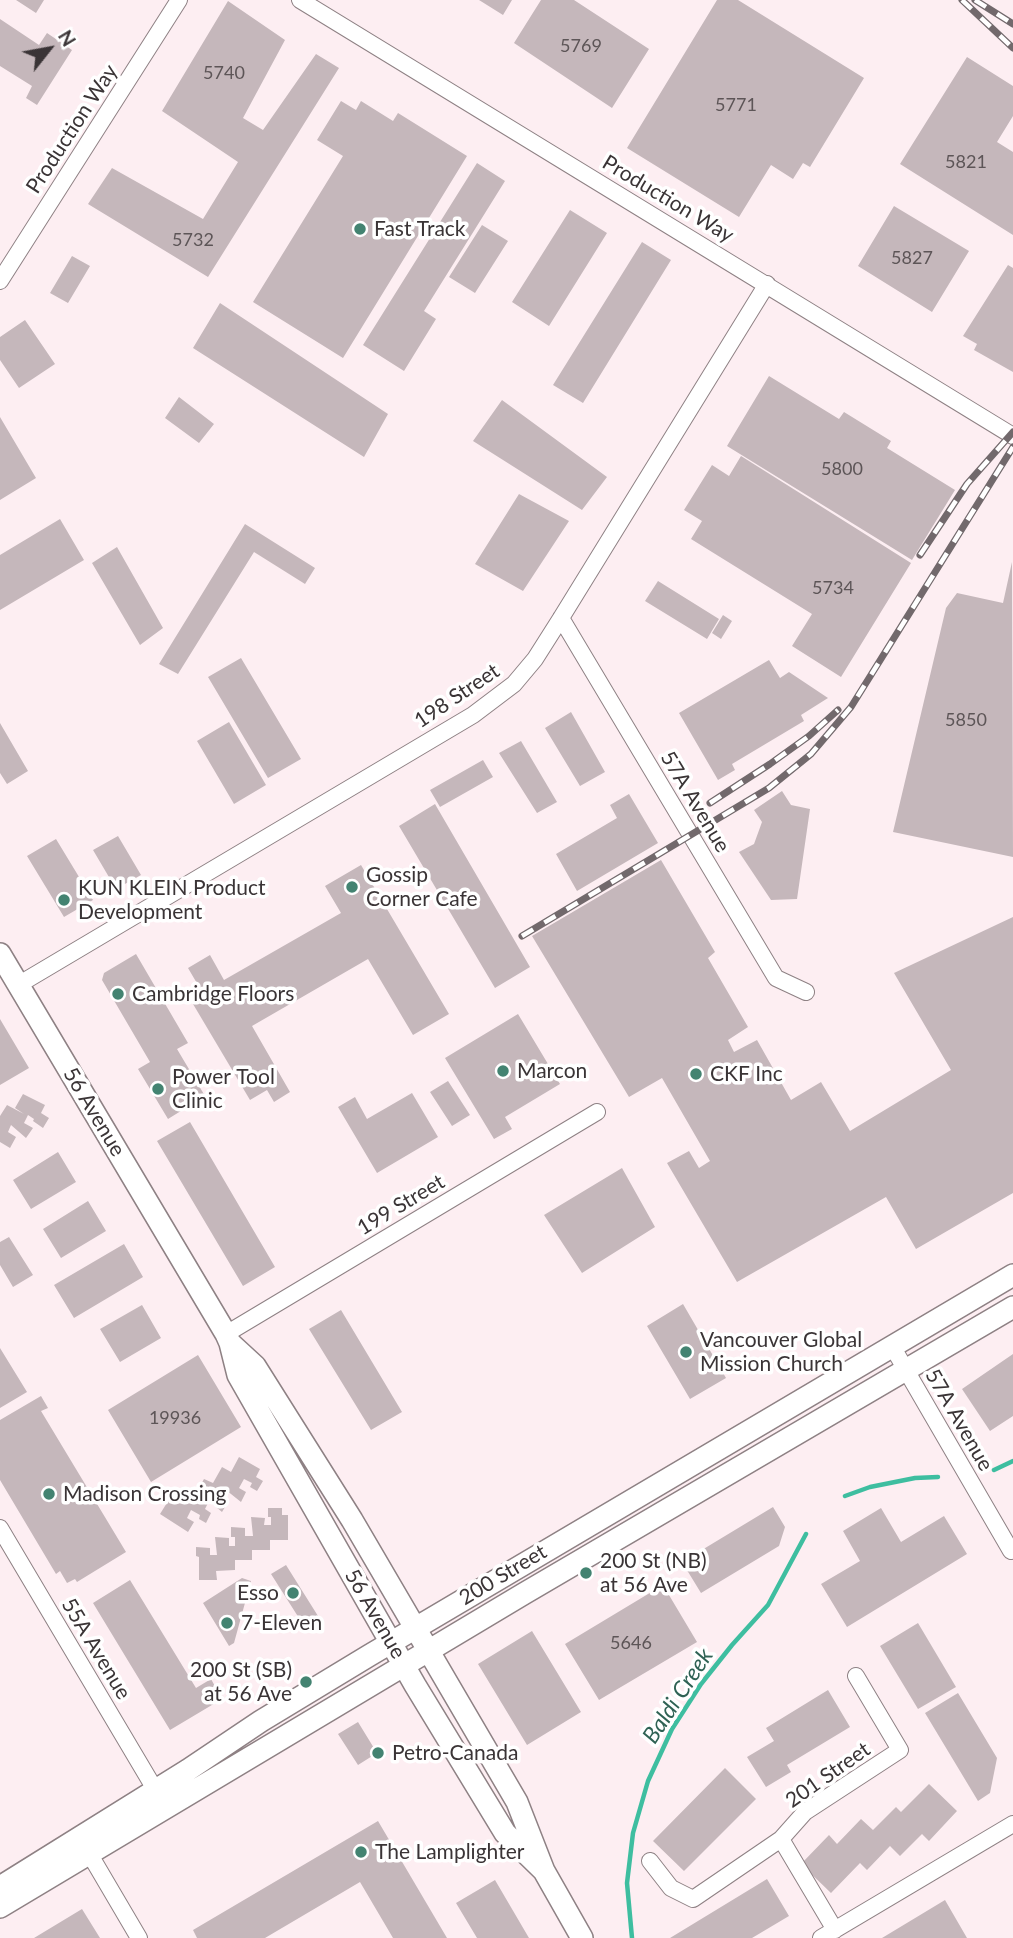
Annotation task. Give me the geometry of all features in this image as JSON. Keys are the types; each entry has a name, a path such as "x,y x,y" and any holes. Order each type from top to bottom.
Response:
{"main road":[{"name":"56 Avenue","path":"0,954 228,1338 255,1366 415,1628 517,1802 544,1871 582,1938"},
{"name":"200 Street","path":"0,1887 391,1642 1013,1275"},
{"name":"200 Street","path":"0,1907 404,1665 1013,1307"},
{"name":"56 Avenue","path":"228,1338 238,1375 404,1665 505,1833 544,1871"},
{"path":"298,1481 311,1476 330,1485"}],"street":[{"name":"Production Way","path":"0,281 179,0"},
{"name":"Production Way","path":"300,0 1013,436"},
{"name":"198 Street","path":"18,985 487,706 523,674 561,618 767,284"},
{"name":"57A Avenue","path":"561,618 776,978 806,992"},
{"name":"199 Street","path":"228,1338 597,1112"},
{"name":"57A Avenue","path":"891,1346 1011,1551"},
{"name":"55A Avenue","path":"0,1528 156,1791"},
{"name":"201 Street","path":"650,1861 671,1888 693,1899 781,1839 804,1812 900,1750 856,1676"},
{"name":"201 Street","path":"781,1839 828,1934 1013,1824"},
{"path":"89,1853 139,1938"}],"building":[{"path":"16,0 44,0 36,13"},
{"path":"479,0 512,0 503,15"},
{"path":"541,0 574,0 649,49 612,108 514,43"},
{"path":"717,0 738,0 864,78 810,167 803,163 793,179 771,165 739,217 627,148"},
{"path":"228,1 285,40 243,118 263,130 316,54 339,68 208,277 88,204 112,168 203,219 238,162 162,111"},
{"path":"0,19 39,45 47,33 72,50 37,105 26,98 32,86 0,66"},
{"path":"967,57 1013,86 1013,116 997,142 1013,152 1013,235 900,164"},
{"name":"Fast Track","path":"341,101 356,110 361,101 393,121 398,113 467,156 343,358 253,302 343,156 317,140"},
{"path":"477,163 505,181 424,311 436,319 404,371 363,345"},
{"path":"894,206 969,251 932,312 858,266"},
{"path":"570,210 607,233 549,326 512,302"},
{"path":"482,225 508,241 475,293 449,277"},
{"path":"642,242 671,260 583,403 553,385"},
{"path":"72,256 90,266 68,303 50,293"},
{"path":"1008,265 1013,268 1013,372 974,350 977,344 963,336"},
{"path":"220,303 388,414 364,457 193,348"},
{"path":"25,320 55,364 19,388 0,360 0,337"},
{"path":"769,376 839,419 844,412 891,441 887,448 955,490 912,560 727,446"},
{"path":"179,397 214,424 199,443 165,418"},
{"path":"502,400 607,477 582,510 473,441"},
{"path":"0,417 36,478 0,500"},
{"path":"741,456 911,563 841,677 792,646 812,614 691,539 702,521 684,510 712,465 729,476"},
{"path":"519,494 569,521 523,591 475,564"},
{"path":"60,519 84,560 0,610 0,555"},
{"path":"245,524 315,568 305,584 254,552 178,674 159,664"},
{"path":"117,547 163,628 140,645 92,563"},
{"path":"1012,562 1013,857 893,832 946,608 957,593 1003,603"},
{"path":"658,581 719,619 707,639 645,601"},
{"path":"723,615 732,621 721,639 712,633"},
{"path":"241,658 301,759 268,778 208,677"},
{"path":"769,660 780,678 789,672 828,698 801,715 804,721 732,764 735,770 718,780 679,713"},
{"path":"571,712 605,772 580,786 545,728"},
{"path":"229,722 266,785 234,804 197,741"},
{"path":"0,723 28,771 7,784 0,773"},
{"path":"521,741 557,802 537,813 499,753"},
{"path":"483,760 493,777 440,807 430,790"},
{"path":"782,791 791,805 810,809 797,899 771,900 739,852 754,844 762,822 754,810"},
{"path":"629,794 658,843 577,891 556,854 617,818 610,805"},
{"path":"435,804 530,967 495,988 399,826"},
{"path":"118,836 141,875 116,889 93,850"},
{"path":"56,839 93,900 64,917 27,856"},
{"name":"CKF Inc","path":"661,860 715,952 708,958 748,1027 728,1040 734,1052 757,1040 791,1100 821,1082 850,1131 951,1070 894,973 1013,917 1013,1193 916,1249 886,1197 737,1282 667,1163 689,1151 699,1168 710,1161 662,1078 629,1097 532,936"},
{"path":"361,865 449,1014 413,1035 368,959 252,1026 290,1092 274,1102 267,1090 250,1100 193,1004 205,997 188,968 210,955 224,980 341,913 325,886"},
{"path":"136,954 188,1043 177,1049 205,1096 168,1119 138,1069 150,1062 102,980 104,973"},
{"name":"Marcon","path":"518,1014 560,1084 505,1117 512,1129 494,1139 445,1058"},
{"path":"0,1019 29,1068 0,1085"},
{"path":"448,1081 470,1115 452,1126 430,1092"},
{"path":"412,1093 438,1137 377,1173 338,1107 355,1097 367,1119"},
{"path":"23,1094 45,1105 41,1113 49,1118 43,1128 28,1115 24,1123 33,1128 26,1138 11,1125 8,1132 16,1137 10,1148 0,1142 0,1116 7,1105 24,1114 15,1108"},
{"path":"190,1122 275,1267 243,1286 157,1141"},
{"path":"58,1152 76,1182 31,1209 13,1180"},
{"path":"622,1168 655,1227 582,1273 544,1215"},
{"path":"88,1201 106,1231 61,1258 43,1229"},
{"path":"9,1237 33,1275 13,1287 0,1265 0,1242"},
{"path":"124,1244 143,1277 74,1318 54,1285"},
{"name":"Vancouver Global Mission Church","path":"683,1304 726,1378 690,1399 647,1326"},
{"path":"142,1305 161,1338 120,1362 100,1329"},
{"path":"341,1310 402,1412 371,1430 309,1329"},
{"path":"0,1348 27,1392 0,1408"},
{"path":"1013,1354 1013,1416 990,1431 962,1389"},
{"path":"198,1355 241,1427 151,1482 108,1410"},
{"name":"Madison Crossing","path":"41,1396 48,1408 41,1411 126,1552 77,1582 75,1579 67,1583 60,1571 56,1574 0,1480 0,1420"},
{"path":"239,1457 260,1469 256,1477 263,1481 257,1491 250,1487 252,1483 244,1479 239,1488 246,1492 241,1502 226,1490 221,1499 228,1502 222,1512 209,1501 205,1509 211,1513 206,1523 199,1519 200,1515 191,1510 187,1518 194,1522 188,1532 160,1514 170,1498 179,1503 188,1489 196,1493 204,1479 213,1483 222,1467 231,1472"},
{"path":"773,1507 785,1527 779,1546 701,1593 682,1562"},
{"path":"268,1508 282,1508 282,1515 288,1515 288,1540 270,1540 270,1550 252,1550 252,1560 235,1560 235,1570 216,1571 217,1580 199,1580 196,1547 210,1548 210,1555 217,1555 215,1537 229,1538 229,1546 235,1546 231,1527 245,1528 245,1536 253,1536 251,1517 265,1518 264,1525 271,1525"},
{"path":"881,1508 901,1542 944,1516 967,1554 847,1627 821,1584 860,1561 843,1531"},
{"name":"Esso","path":"286,1565 318,1616 304,1626 271,1574"},
{"name":"7-Eleven","path":"242,1578 251,1581 234,1643 229,1646 203,1603"},
{"path":"130,1580 196,1688 211,1679 222,1699 170,1730 93,1603"},
{"path":"663,1585 697,1642 599,1700 565,1644"},
{"path":"918,1623 956,1687 918,1709 880,1646"},
{"path":"532,1631 581,1712 527,1745 478,1664"},
{"path":"828,1690 850,1727 787,1765 791,1772 766,1787 747,1757 774,1741 766,1728"},
{"path":"958,1693 997,1758 990,1793 978,1801 925,1713"},
{"path":"358,1722 377,1753 358,1765 338,1734"},
{"path":"725,1768 756,1799 684,1871 653,1841"},
{"path":"929,1784 957,1811 929,1841 922,1834 900,1856 890,1846 867,1870 860,1863 831,1893 801,1864 829,1835 837,1844 861,1819 873,1830 896,1807 901,1812"},
{"name":"The Lamplighter","path":"378,1821 447,1938 393,1938 360,1882 265,1938 197,1938 193,1930"},
{"path":"767,1879 789,1916 752,1938 670,1938"},
{"path":"495,1880 529,1938 477,1938 456,1903"},
{"path":"945,1900 967,1938 882,1938"},
{"path":"82,1909 100,1938 34,1938"}],"waterway":[{"name":"Baldi Creek","path":"994,1470 1013,1461"},
{"name":"Baldi Creek","path":"845,1496 870,1487 915,1478 938,1477"},
{"name":"Baldi Creek","path":"632,1938 627,1883 633,1833 648,1781 672,1729 701,1684 768,1605 806,1534"}],"railway":[{"path":"962,0 1013,48"},
{"path":"975,0 1013,24"},
{"path":"920,555 967,484 1013,432"},
{"path":"522,936 769,788 811,754 851,707 1013,447"},
{"path":"710,803 809,736 838,710"}],"place":[{"name":"Fast Track","path":"360,229"},
{"name":"Gossip Corner Cafe","path":"352,887"},
{"name":"KUN KLEIN Product Development","path":"64,900"},
{"name":"Cambridge Floors","path":"118,994"},
{"name":"Marcon","path":"503,1071"},
{"name":"CKF Inc","path":"696,1074"},
{"name":"Power Tool Clinic","path":"158,1089"},
{"name":"Vancouver Global Mission Church","path":"686,1352"},
{"name":"Madison Crossing","path":"49,1494"},
{"name":"200 St (NB) at 56 Ave","path":"586,1573"},
{"name":"Esso","path":"293,1593"},
{"name":"7-Eleven","path":"227,1623"},
{"name":"200 St (SB) at 56 Ave","path":"306,1682"},
{"name":"Petro-Canada","path":"378,1753"},
{"name":"The Lamplighter","path":"361,1852"}]}
